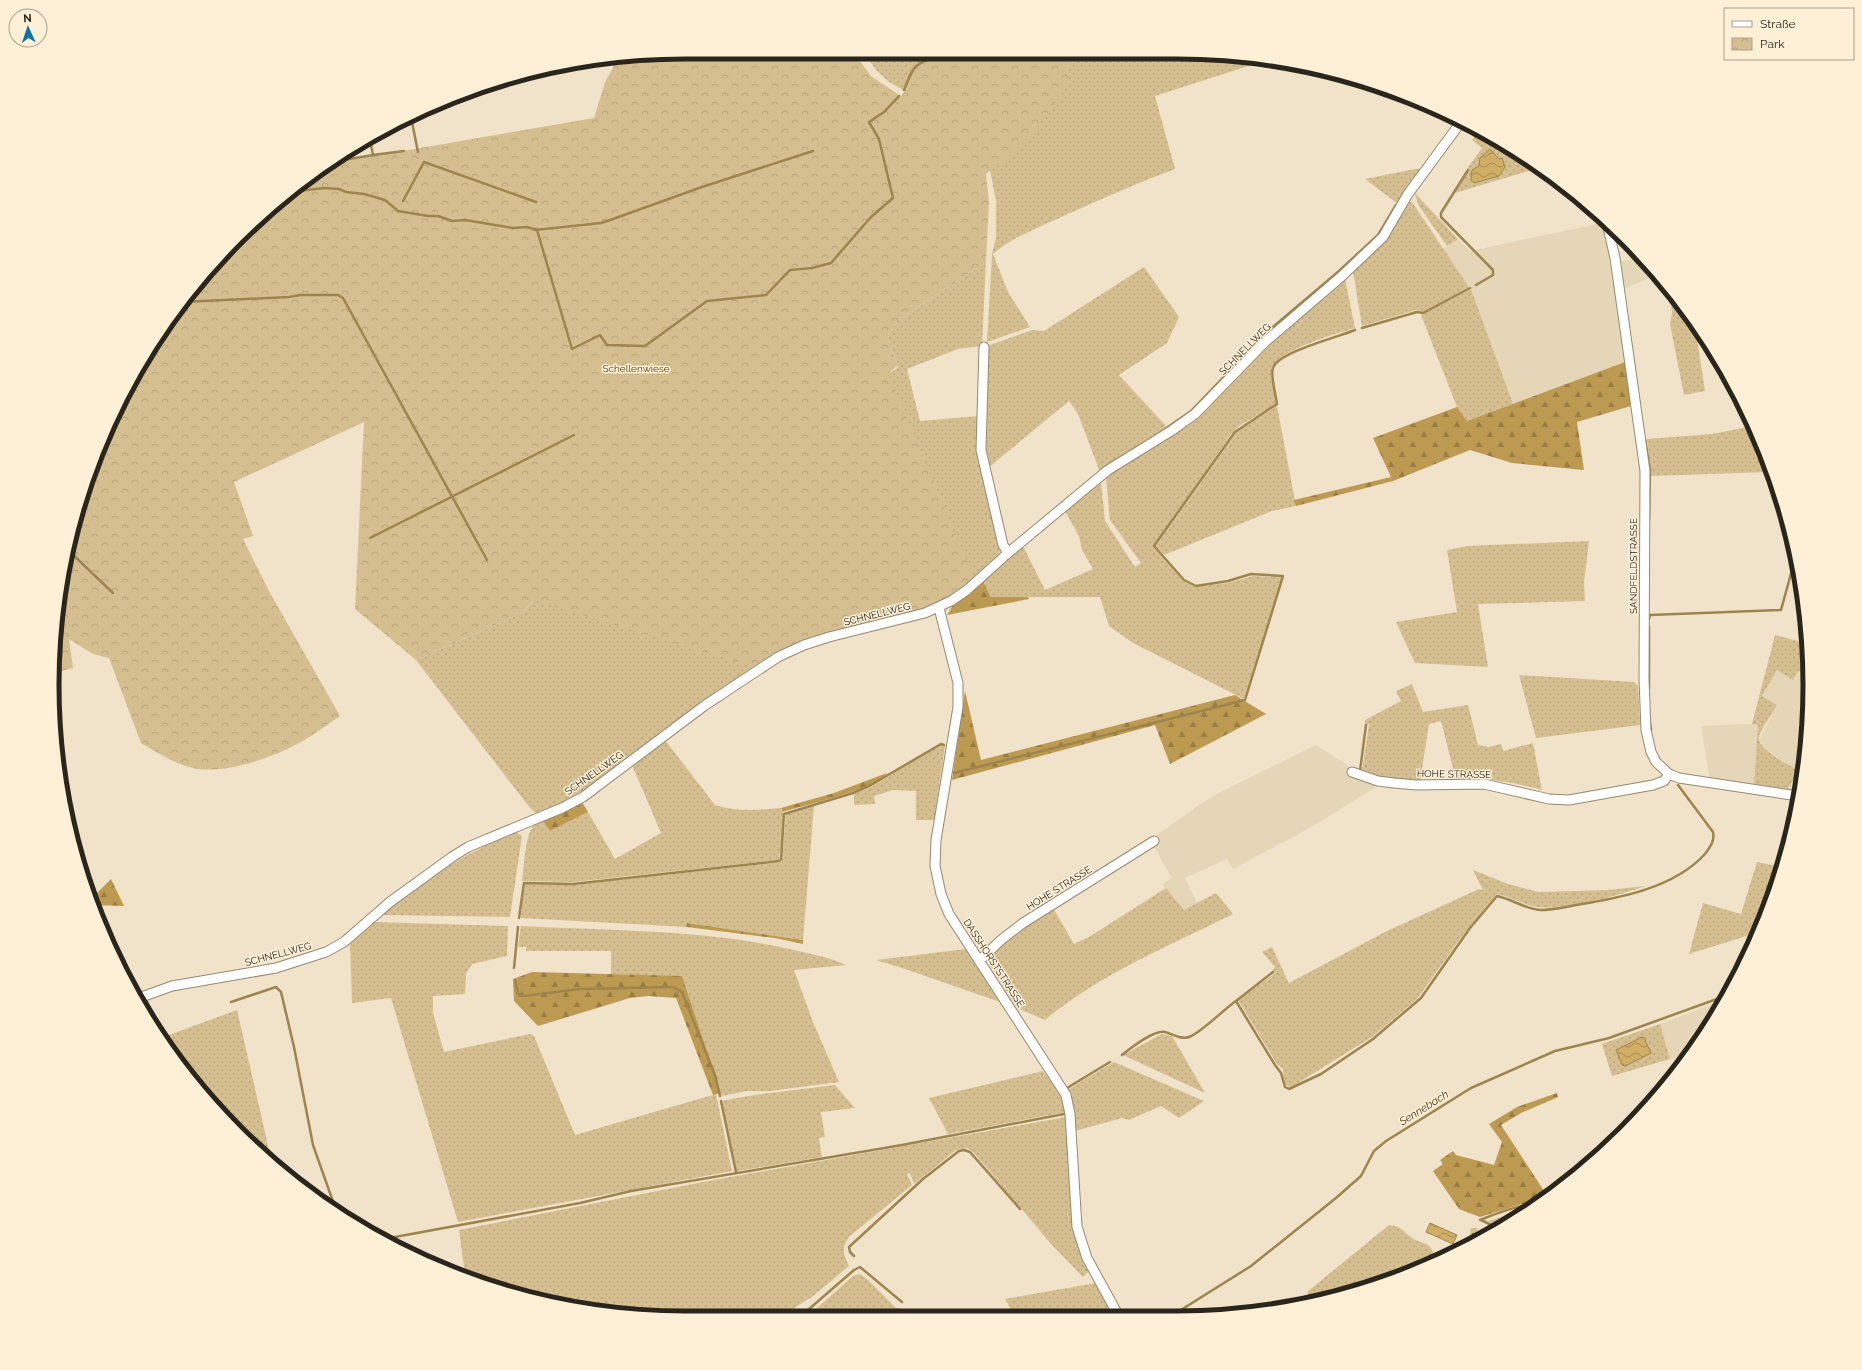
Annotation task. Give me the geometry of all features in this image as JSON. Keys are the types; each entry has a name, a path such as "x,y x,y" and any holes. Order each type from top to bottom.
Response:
{"street":[{"name":"SCHNELLWEG","path":"142,997 172,986 276,968 326,952 344,942 390,902 452,857 468,847 562,808 582,796 704,706 778,657 829,637 925,613 939,608 967,590 1008,553 1108,470 1171,431 1195,414 1265,342 1342,276 1383,237 1408,194 1458,126"},
{"name":"SANDFELDSTRASSE","path":"1609,232 1615,258 1645,471 1644,679 1646,730 1651,752 1662,769 1669,774"},
{"path":"984,347 981,450 1003,545 1008,553"},
{"name":"DASSHORSTSTRASSE","path":"939,608 958,683 958,707 936,840 935,866 941,894 949,914 1066,1095 1070,1114 1077,1227 1088,1258 1115,1311"},
{"name":"HOHE STRASSE","path":"1352,772 1378,781 1416,785 1484,784 1549,799 1569,800 1580,800 1653,785 1664,781 1669,774"},
{"path":"1669,774 1686,779 1793,795"},
{"name":"HOHE STRASSE","path":"980,960 1001,940 1023,923 1154,841"}],"shaded area":[{"path":"1600,223 1603,226 1614,280 1625,362 1513,404 1471,289 1443,249 1458,239 1470,251"},
{"path":"1636,259 1652,277 1624,289 1620,261"},
{"path":"1777,670 1803,672 1802,726 1797,773 1796,769 1765,749 1759,740 1777,705 1762,696"},
{"path":"1758,725 1754,784 1710,781 1701,726"},
{"path":"1316,745 1352,768 1347,774 1379,785 1315,825 1233,869 1227,859 1185,878 1197,903 1184,910 1162,884 1172,878 1150,840 1217,794"},
{"path":"1797,775 1794,790 1788,789"},
{"path":"1716,1003 1678,1060 1670,1059 1660,1024"}],"green space":[{"name":"Schellenwiese","path":"685,59 858,59 872,77 901,96 905,91 915,67 934,59 1070,59 1071,64 1065,91 1018,151 986,174 989,202 986,262 899,320 888,334 891,349 898,365 889,373 890,377 974,578 948,598 924,609 778,653 754,667 533,600 524,612 416,660 355,609 364,422 234,482 253,536 243,539 269,591 340,716 314,734 288,749 247,764 205,770 193,768 172,761 141,743 109,658 93,654 69,639 73,668 59,672 60,644 64,603 80,523 92,484 107,445 124,408 143,372 165,337 188,304 214,272 242,242 272,214 304,188 343,161 594,118 605,82 613,68 614,63 644,60"},
{"path":"868,59 1177,59 1218,60 1256,64 1155,96 1175,169 1032,230 1008,243 993,254 1008,292 1030,327 987,342 992,254 996,237 996,201 989,165 905,91 889,82 877,71"},
{"path":"1476,136 1532,170 1455,193 1469,170 1467,169 1482,148 1472,140","holes":["1479,166 1505,167 1499,176 1474,183 1472,171"]},
{"path":"1421,169 1398,204 1365,179"},
{"path":"1414,192 1458,239 1447,246 1419,206"},
{"path":"1409,202 1412,202 1469,287 1423,312 1416,310 1362,326 1353,271 1386,240"},
{"path":"986,262 982,346 958,349 907,369 920,421 979,416 1000,555 964,587 761,662 688,712 596,783 560,804 537,814 530,808 416,660 524,612 535,598 897,368 898,365 891,349 888,334 899,320"},
{"path":"1144,267 1179,317 1167,343 1119,375 1168,428 1100,472 1078,414 1069,401 988,468 984,450 987,346 1032,330 1044,331"},
{"path":"1345,279 1355,328 1334,334 1295,349 1284,355 1276,362 1271,369 1276,404 1239,426 1230,436 1153,547 1183,581 1195,587 1228,583 1253,576 1282,577 1244,699 1133,643 1109,626 1100,597 991,597 983,581 1023,546 1045,590 1093,569 1082,550 1079,536 1065,511 1101,482 1105,521 1135,567 1141,563 1110,520 1106,478 1197,417 1273,341"},
{"path":"1471,289 1513,404 1467,421 1457,407 1421,315"},
{"path":"1670,300 1697,336 1705,391 1684,395 1670,324 1672,313"},
{"path":"1625,362 1631,406 1577,422 1584,470 1512,463 1470,450 1393,481 1296,506 1294,500 1391,477 1373,438 1457,407 1467,421"},
{"path":"1277,406 1296,506 1272,511 1164,555 1156,546 1237,432"},
{"path":"1747,427 1765,472 1651,476 1647,439 1712,434"},
{"path":"1589,541 1584,582 1585,601 1478,604 1488,667 1415,663 1396,622 1457,612 1447,550 1468,546"},
{"path":"983,581 991,597 1028,597 1029,599 947,615 953,605"},
{"path":"1775,635 1802,642 1803,673 1798,671 1793,680 1777,670 1762,696 1777,705 1760,735 1760,743 1768,752 1796,769 1797,775 1788,789 1754,784 1758,725 1752,724"},
{"path":"1519,675 1634,682 1638,686 1640,725 1536,738"},
{"path":"1412,684 1423,712 1468,705 1478,745 1489,747 1501,744 1503,751 1533,743 1542,790 1499,781 1479,779 1456,780 1441,721 1429,724 1420,782 1377,777 1362,772 1369,724 1365,724 1365,720 1401,701 1396,691"},
{"path":"965,691 981,760 1235,695 1266,714 1170,764 1155,725 952,780"},
{"path":"665,740 715,805 739,810 781,808 783,813 783,825 779,860 573,882 522,881 525,852 531,829 539,822 543,821 550,831 588,812 615,859 661,833 632,765"},
{"path":"941,745 945,746 934,820 916,820 916,791 893,790 874,796 875,804 854,805 854,794 871,787"},
{"path":"887,773 881,779 855,791 783,812 781,808 834,793"},
{"path":"582,802 588,812 550,831 543,821"},
{"path":"814,806 803,940 687,923 687,927 521,918 522,898 526,884 573,885 782,862 786,814"},
{"path":"516,832 522,836 510,917 382,915 429,878 445,868 479,849"},
{"path":"1757,862 1776,866 1770,886 1751,935 1689,954 1703,903 1741,914"},
{"path":"1473,870 1508,884 1539,892 1608,890 1646,886 1592,901 1550,907 1532,906 1497,894 1465,932 1417,999 1372,1037 1293,1086 1287,1086 1283,1080 1283,1069 1277,1064 1238,1000 1275,973 1273,970 1275,967 1262,952 1272,947 1289,983 1387,931 1479,889 1483,890"},
{"path":"111,879 124,906 99,905 95,895"},
{"path":"1166,888 1184,910 1216,893 1233,914 1160,949 1112,975 1066,1004 1045,1020 1017,1008 988,962 993,953 1008,938 1053,908 1074,944 1089,937"},
{"path":"375,922 508,926 507,956 472,964 466,973 465,994 433,996 433,1013 444,1052 530,1034 534,1036 575,1135 716,1094 732,1171 458,1222 391,998 352,1003 350,943"},
{"path":"687,923 803,940 803,944 775,938 687,927"},
{"path":"521,926 693,934 760,943 840,962 846,965 794,970 813,1022 839,1082 770,1091 747,1091 722,1096 682,977 611,974 611,951 526,951 526,947 518,947"},
{"path":"966,949 1003,1003 876,960"},
{"path":"532,972 682,976 721,1093 713,1095 676,998 648,996 630,998 538,1026 514,1001 513,979"},
{"path":"148,999 151,1011 145,1000"},
{"path":"237,1010 270,1154 242,1128 214,1098 188,1066 167,1036"},
{"path":"1660,1024 1670,1059 1612,1076 1602,1044"},
{"path":"1162,1034 1172,1036 1205,1093 1123,1055"},
{"path":"1114,1062 1204,1101 1179,1118 1161,1106 1129,1120 1122,1118 1075,1131 1073,1105 1067,1090"},
{"path":"1043,1071 1061,1096 1066,1112 948,1134 929,1098"},
{"path":"835,1085 855,1108 821,1112 825,1137 819,1138 822,1157 737,1171 722,1101"},
{"path":"1557,1093 1558,1097 1521,1113 1501,1125 1544,1191 1529,1202 1480,1217 1459,1209 1433,1171 1443,1164 1440,1160 1453,1151 1456,1155 1494,1165 1502,1142 1489,1124 1517,1107"},
{"path":"1066,1117 1078,1244 1089,1271 1083,1277 1052,1245 973,1152 967,1148 956,1150 914,1184 910,1173 907,1174 912,1185 847,1240 844,1251 845,1258 849,1266 812,1297 789,1311 644,1310 603,1306 523,1290 464,1270 459,1230 703,1182"},
{"path":"1510,1214 1494,1224 1488,1221"},
{"path":"1389,1225 1399,1228 1415,1240 1427,1244 1434,1255 1378,1278 1339,1290 1310,1297 1307,1292"},
{"path":"1471,1228 1477,1228 1477,1234 1470,1238"},
{"path":"860,1274 896,1308 908,1310 814,1311 853,1276"},
{"path":"1096,1283 1111,1311 1012,1311 1005,1299"}],"water":[{"path":"1490,149 1499,159 1502,158 1505,167 1499,176 1474,183 1471,180 1472,170 1479,166 1480,158"},
{"path":"1642,1037 1644,1038 1651,1053 1625,1066 1622,1065 1616,1050"},
{"path":"1430,1223 1457,1235 1453,1244 1426,1232"}],"waterway":[{"path":"904,90 910,75 916,67 929,59"},
{"path":"301,191 324,188 339,189 346,192 364,194 385,200 398,211 428,216 438,216 452,221 465,220 513,228 527,227 537,230 572,349 600,335 607,345 645,346 707,301 766,295 790,270 812,268 831,263 871,217 893,198 879,139 869,122 884,112 899,96"},
{"path":"412,122 418,152"},
{"path":"371,144 373,155 404,151"},
{"path":"535,230 601,223 702,187 813,151"},
{"path":"345,160 373,155"},
{"path":"403,201 424,162 536,202"},
{"path":"1468,170 1441,213 1441,217 1493,270 1493,275 1476,285"},
{"path":"1168,427 1191,411 1268,331 1339,271 1378,235 1396,205"},
{"path":"1362,328 1417,312 1423,313 1470,288"},
{"path":"190,302 289,297 300,295 338,295 343,298 487,560"},
{"path":"954,773 1245,700 1283,576 1251,574 1228,581 1196,586 1184,580 1154,546 1235,432 1277,404 1272,375 1273,368 1277,362 1297,351 1355,330"},
{"path":"370,538 574,435"},
{"path":"1645,439 1650,471 1649,520"},
{"path":"73,555 113,593"},
{"path":"1649,619 1650,615 1781,610 1792,569"},
{"path":"1649,627 1649,688"},
{"path":"1650,723 1651,730"},
{"path":"1360,771 1366,725"},
{"path":"519,918 524,883 573,884 779,861 781,860 784,814 853,793 871,785 941,744 944,745"},
{"path":"1122,1055 1142,1040 1160,1032 1186,1038 1194,1035 1236,1001 1281,1073 1285,1087 1289,1089 1321,1074 1373,1039 1421,998 1470,928 1497,896 1534,909 1545,910 1610,899 1645,890 1678,875 1692,866 1705,854 1710,846 1713,841 1713,832 1678,785"},
{"path":"514,968 518,927"},
{"path":"1236,1001 1273,972"},
{"path":"515,980 518,994 524,996 579,989 673,987 682,992 715,1075 720,1096"},
{"path":"231,1002 276,987 281,992 294,1047 313,1145 333,1202"},
{"name":"Sennebach","path":"1179,1311 1251,1266 1336,1198 1361,1176 1374,1151 1386,1141 1471,1088 1555,1051 1609,1038 1719,998"},
{"path":"1067,1088 1110,1062"},
{"path":"721,1101 736,1172"},
{"path":"392,1238 580,1203 631,1191 902,1145 1064,1114"},
{"path":"854,1256 850,1252 849,1247 923,1179 959,1151 964,1150 970,1152 1020,1209"},
{"path":"1480,1220 1500,1212 1523,1206"},
{"path":"1481,1220 1492,1225"},
{"path":"807,1311 854,1270 860,1267 902,1302"}]}
